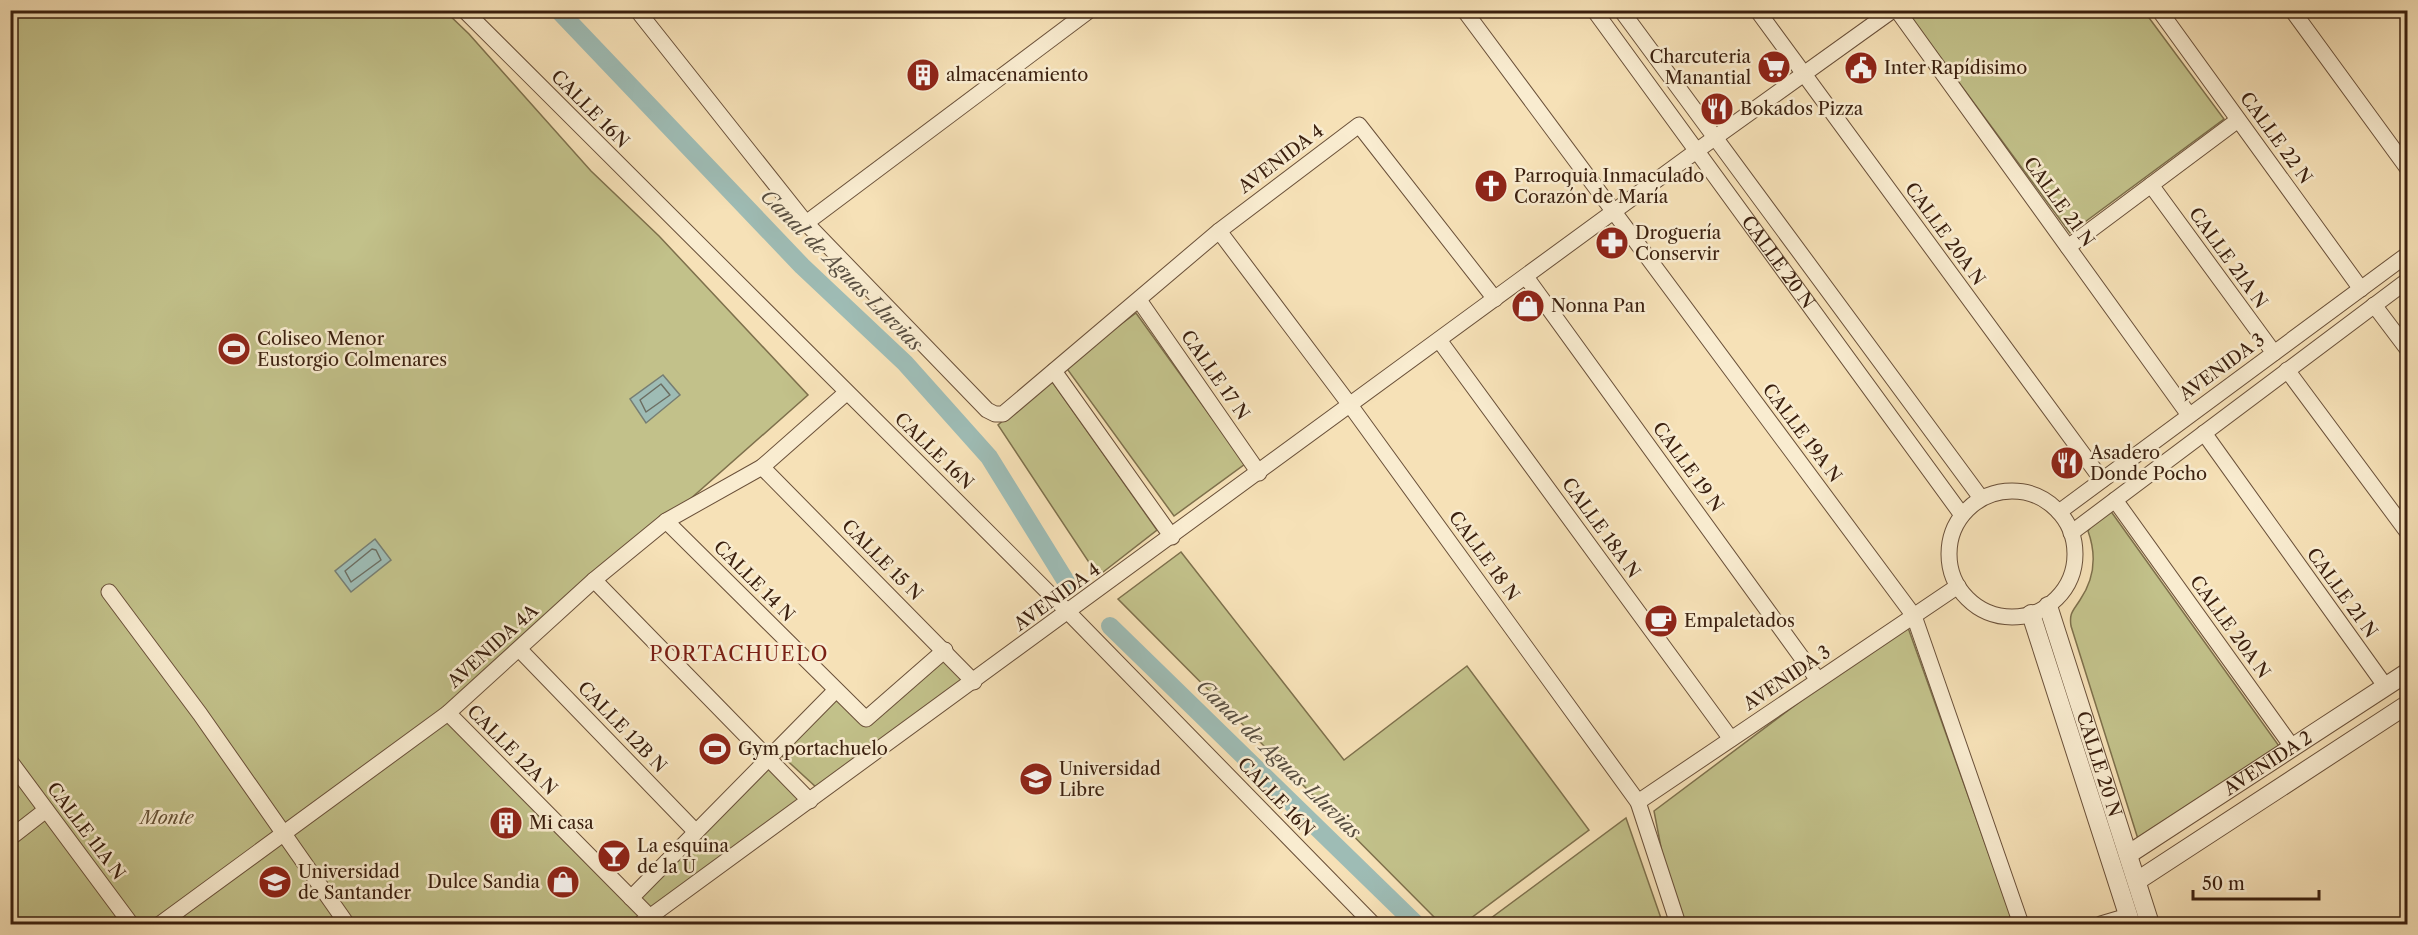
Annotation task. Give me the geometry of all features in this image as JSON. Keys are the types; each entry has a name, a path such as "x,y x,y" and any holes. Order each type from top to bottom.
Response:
{"street":[{"name":"CALLE 16N","path":"464,10 1069,613 1373,924"},
{"path":"637,10 806,223 1090,10"},
{"name":"CALLE 19A N","path":"1464,10 1914,616 2021,924"},
{"name":"CALLE 20 N","path":"1594,10 1695,152 1962,515"},
{"name":"CALLE 20 N","path":"1621,10 1981,498"},
{"name":"CALLE 20A N","path":"1757,10 2102,480"},
{"name":"AVENIDA 4","path":"645,921 1069,613 1695,152 1895,10"},
{"name":"CALLE 21 N","path":"1895,10 2190,416"},
{"name":"CALLE 22 N","path":"2159,10 2361,289"},
{"path":"2292,10 2408,169"},
{"path":"2068,247 2238,120"},
{"name":"AVENIDA 4","path":"806,223 987,410 995,414 1003,414 1219,231 1359,124 1495,300"},
{"name":"CALLE 21A N","path":"2151,185 2274,353"},
{"name":"CALLE 18 N","path":"1219,231 1350,405 1638,802 1678,924"},
{"name":"AVENIDA 3","path":"2059,512 2408,254"},
{"name":"CALLE 19 N","path":"1526,277 1818,680"},
{"path":"2072,533 2408,280"},
{"name":"CALLE 17 N","path":"1139,300 1259,473"},
{"path":"2374,305 2408,350"},
{"name":"CALLE 18A N","path":"1439,340 1731,739"},
{"path":"2287,370 2408,534"},
{"path":"1054,371 1172,537"},
{"name":"AVENIDA 4A","path":"160,924 448,713 520,650 594,580 666,521 762,467 846,393"},
{"name":"CALLE 21 N","path":"2204,433 2386,687"},
{"name":"CALLE 15 N","path":"762,467 945,650 974,682"},
{"path":"2001,491 2022,491 2042,498 2059,512 2072,533 2075,553 2072,573 2063,591 2048,606 2031,614 2010,617 1990,613 1971,602 1958,586 1950,568 1949,550 1953,531 1962,515 1981,498 2001,491"},
{"name":"CALLE 20A N","path":"2115,500 2293,748"},
{"name":"CALLE 14 N","path":"666,521 866,719 945,650"},
{"path":"594,580 810,801"},
{"name":"AVENIDA 3","path":"1638,802 1958,586"},
{"path":"109,592 200,714 347,924"},
{"name":"CALLE 20 N","path":"2048,606 2130,855 2150,924"},
{"name":"CALLE 20 N","path":"2031,614 2129,920"},
{"name":"CALLE 12B N","path":"520,650 696,832"},
{"name":"AVENIDA 2","path":"2130,855 2408,672"},
{"path":"632,898 836,690"},
{"name":"AVENIDA 2","path":"2137,881 2408,704"},
{"name":"CALLE 12A N","path":"448,713 632,898 645,921"},
{"name":"CALLE 11A N","path":"10,761 131,924"},
{"path":"10,838 46,810"},
{"path":"2101,924 2129,920"}],"green space":[{"path":"1914,10 2144,11 2224,119 2070,233 1909,15"},
{"name":"Monte","path":"11,11 445,11 469,34 591,171 659,236 808,395 448,713 650,917 640,924 11,924"},
{"path":"1136,313 1245,464 1174,516 1065,366"},
{"path":"1051,380 1157,530 1098,576 998,425"},
{"path":"2110,510 2279,746 2138,839 2071,626 2072,612 2085,592 2093,567 2093,549 2088,531 2096,519"},
{"path":"1181,552 1344,760 1467,666 1589,830 1463,924 1441,924 1118,599"},
{"path":"1906,622 2014,924 1684,924 1665,868 1654,811"},
{"path":"949,654 971,677 817,788 780,754 842,692 871,720"},
{"path":"772,762 807,795 652,909 638,897"},
{"path":"1626,818 1663,924 1483,924"}],"water":[{"path":"663,375 680,395 646,423 630,399"},
{"path":"375,539 391,560 351,592 335,571"}],"waterway":[{"name":"Canal de Aguas Lluvias","path":"558,10 802,266 905,363 989,457 1067,583"},
{"name":"Canal de Aguas Lluvias","path":"1110,626 1416,924"}],"place":[{"name":"Charcuteria Manantial","path":"1774,67"},
{"name":"Inter Rapídisimo","path":"1861,68"},
{"name":"almacenamiento","path":"923,75"},
{"name":"Bokados Pizza","path":"1717,109"},
{"name":"Parroquia Inmaculado Corazón de María","path":"1491,186"},
{"name":"Droguería Conservir","path":"1612,243"},
{"name":"Nonna Pan","path":"1528,306"},
{"name":"Coliseo Menor Eustorgio Colmenares","path":"234,349"},
{"name":"Asadero Donde Pocho","path":"2067,463"},
{"name":"Empaletados","path":"1661,621"},
{"name":"Gym portachuelo","path":"715,749"},
{"name":"Universidad Libre","path":"1036,779"},
{"name":"Mi casa","path":"506,823"},
{"name":"La esquina de la U","path":"614,856"},
{"name":"Universidad de Santander","path":"275,882"},
{"name":"Dulce Sandia","path":"563,882"}],"district":[{"name":"PORTACHUELO","path":"739,654"}]}
